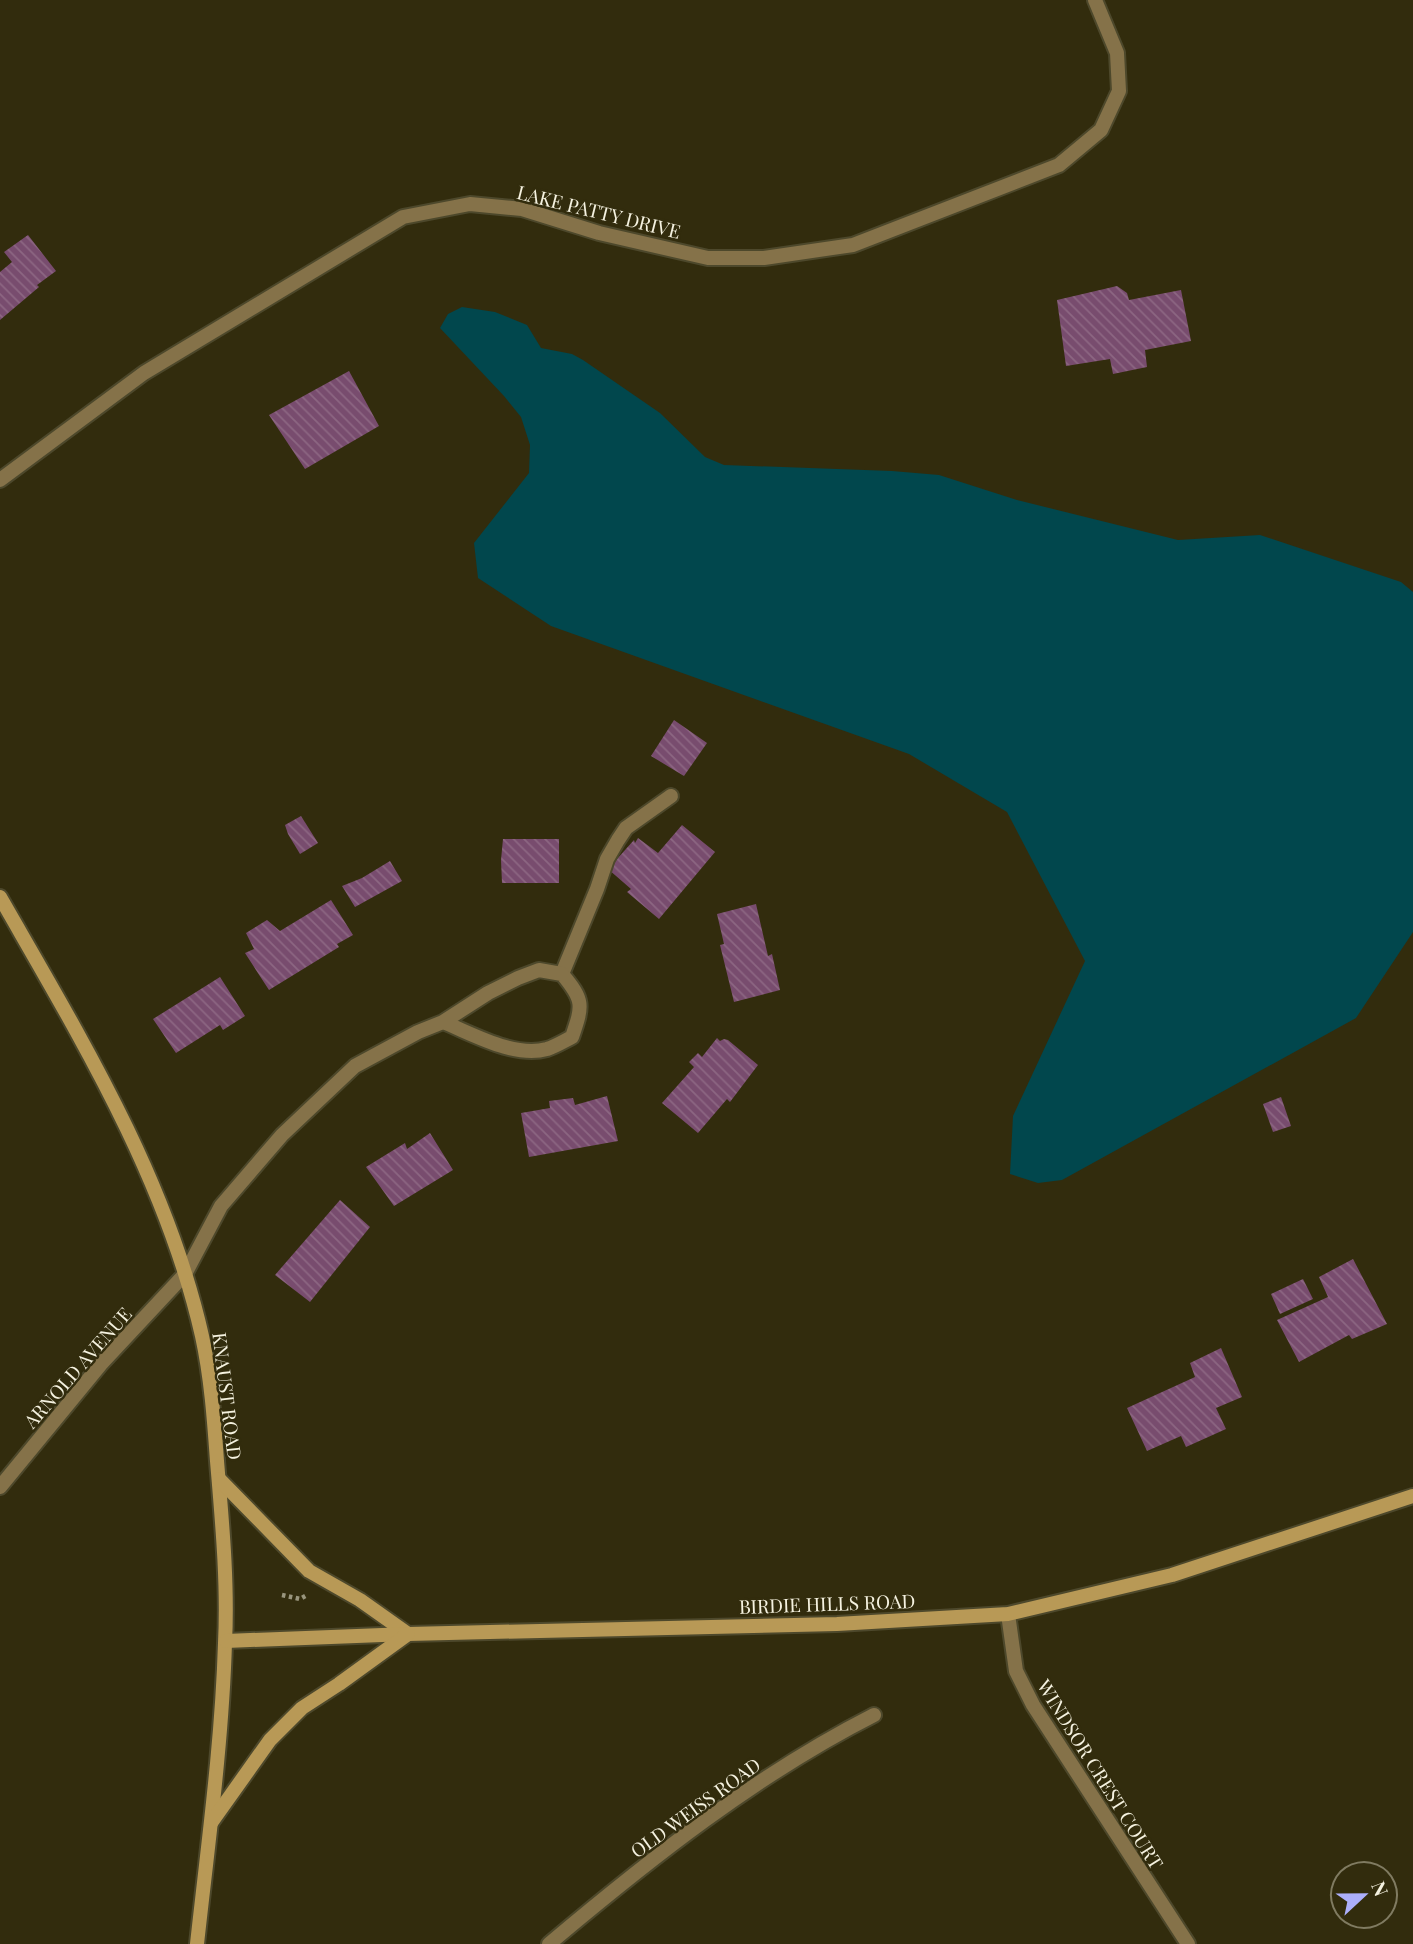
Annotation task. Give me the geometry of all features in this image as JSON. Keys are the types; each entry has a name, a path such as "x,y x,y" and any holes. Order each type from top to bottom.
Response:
{"main road":[{"name":"KNAUST ROAD","path":"0,897 113,1100 160,1204 185,1274 202,1335 219,1479 226,1641 211,1824 197,1944"},
{"path":"211,1824 270,1740 302,1708 408,1634 360,1600 309,1571 219,1479"},
{"name":"BIRDIE HILLS ROAD","path":"226,1641 850,1623 1008,1614 1172,1574 1413,1496"}],"street":[{"name":"LAKE PATTY DRIVE","path":"0,480 144,373 403,217 470,204 522,209 599,233 708,258 764,258 853,245 1059,165 1101,130 1119,90 1117,53 1095,0"},
{"path":"443,1022 519,1050 546,1049 572,1037 580,1014 578,993 562,974 607,859 626,828 671,796"},
{"name":"ARNOLD AVENUE","path":"0,1487 101,1364 185,1274 221,1206 282,1135 355,1066 418,1032 443,1022 488,993 518,978 539,970 562,974"},
{"name":"WINDSOR CREST COURT","path":"1008,1614 1016,1671 1032,1705 1188,1944"},
{"name":"OLD WEISS ROAD","path":"549,1944 618,1886 736,1798 826,1739 874,1715"}],"path":[{"path":"299,1608 300,1600 313,1591"},
{"path":"282,1595 300,1600"}],"water":[{"path":"462,307 495,312 527,325 541,348 572,354 583,360 660,413 705,457 724,465 939,475 1017,500 1178,540 1260,535 1401,582 1413,592 1413,932 1356,1018 1062,1180 1038,1183 1010,1174 1013,1116 1085,961 1007,812 909,754 551,626 478,578 474,543 529,473 530,445 521,417 440,328 448,314"}],"building":[{"path":"28,235 56,271 0,320 0,272 12,262 4,252"},
{"path":"1117,286 1127,293 1129,300 1181,290 1191,341 1145,350 1147,367 1113,374 1110,359 1066,366 1057,300"},
{"path":"349,371 379,426 305,469 269,415"},
{"path":"674,720 707,743 684,776 651,756"},
{"path":"301,816 318,843 300,854 285,825"},
{"path":"682,825 715,852 659,919 627,892 631,889 608,869 638,838 658,853"},
{"path":"503,839 559,839 559,883 502,883"},
{"path":"390,861 402,881 355,907 342,886 362,878"},
{"path":"331,900 353,935 337,944 339,947 269,990 245,953 254,949 246,933 267,920 280,931"},
{"path":"756,904 768,956 772,954 780,990 734,1002 720,945 724,944 717,914"},
{"path":"220,977 245,1016 223,1030 220,1025 176,1053 153,1019"},
{"path":"717,1038 720,1041 728,1040 758,1065 730,1102 727,1099 698,1133 662,1103 694,1067 689,1062 698,1053 702,1057"},
{"path":"607,1096 618,1141 529,1157 521,1113 550,1108 549,1101 573,1098 575,1105"},
{"path":"1281,1097 1291,1126 1273,1132 1263,1104"},
{"path":"430,1133 453,1170 394,1206 366,1167 405,1143 407,1149"},
{"path":"340,1200 370,1227 310,1302 275,1275"},
{"path":"1353,1259 1387,1324 1352,1339 1349,1335 1299,1362 1277,1320 1328,1297 1319,1277"},
{"path":"1303,1279 1313,1299 1280,1314 1271,1294"},
{"path":"1221,1348 1242,1397 1216,1408 1226,1429 1186,1447 1181,1436 1147,1451 1127,1408 1195,1377 1190,1363"}]}
